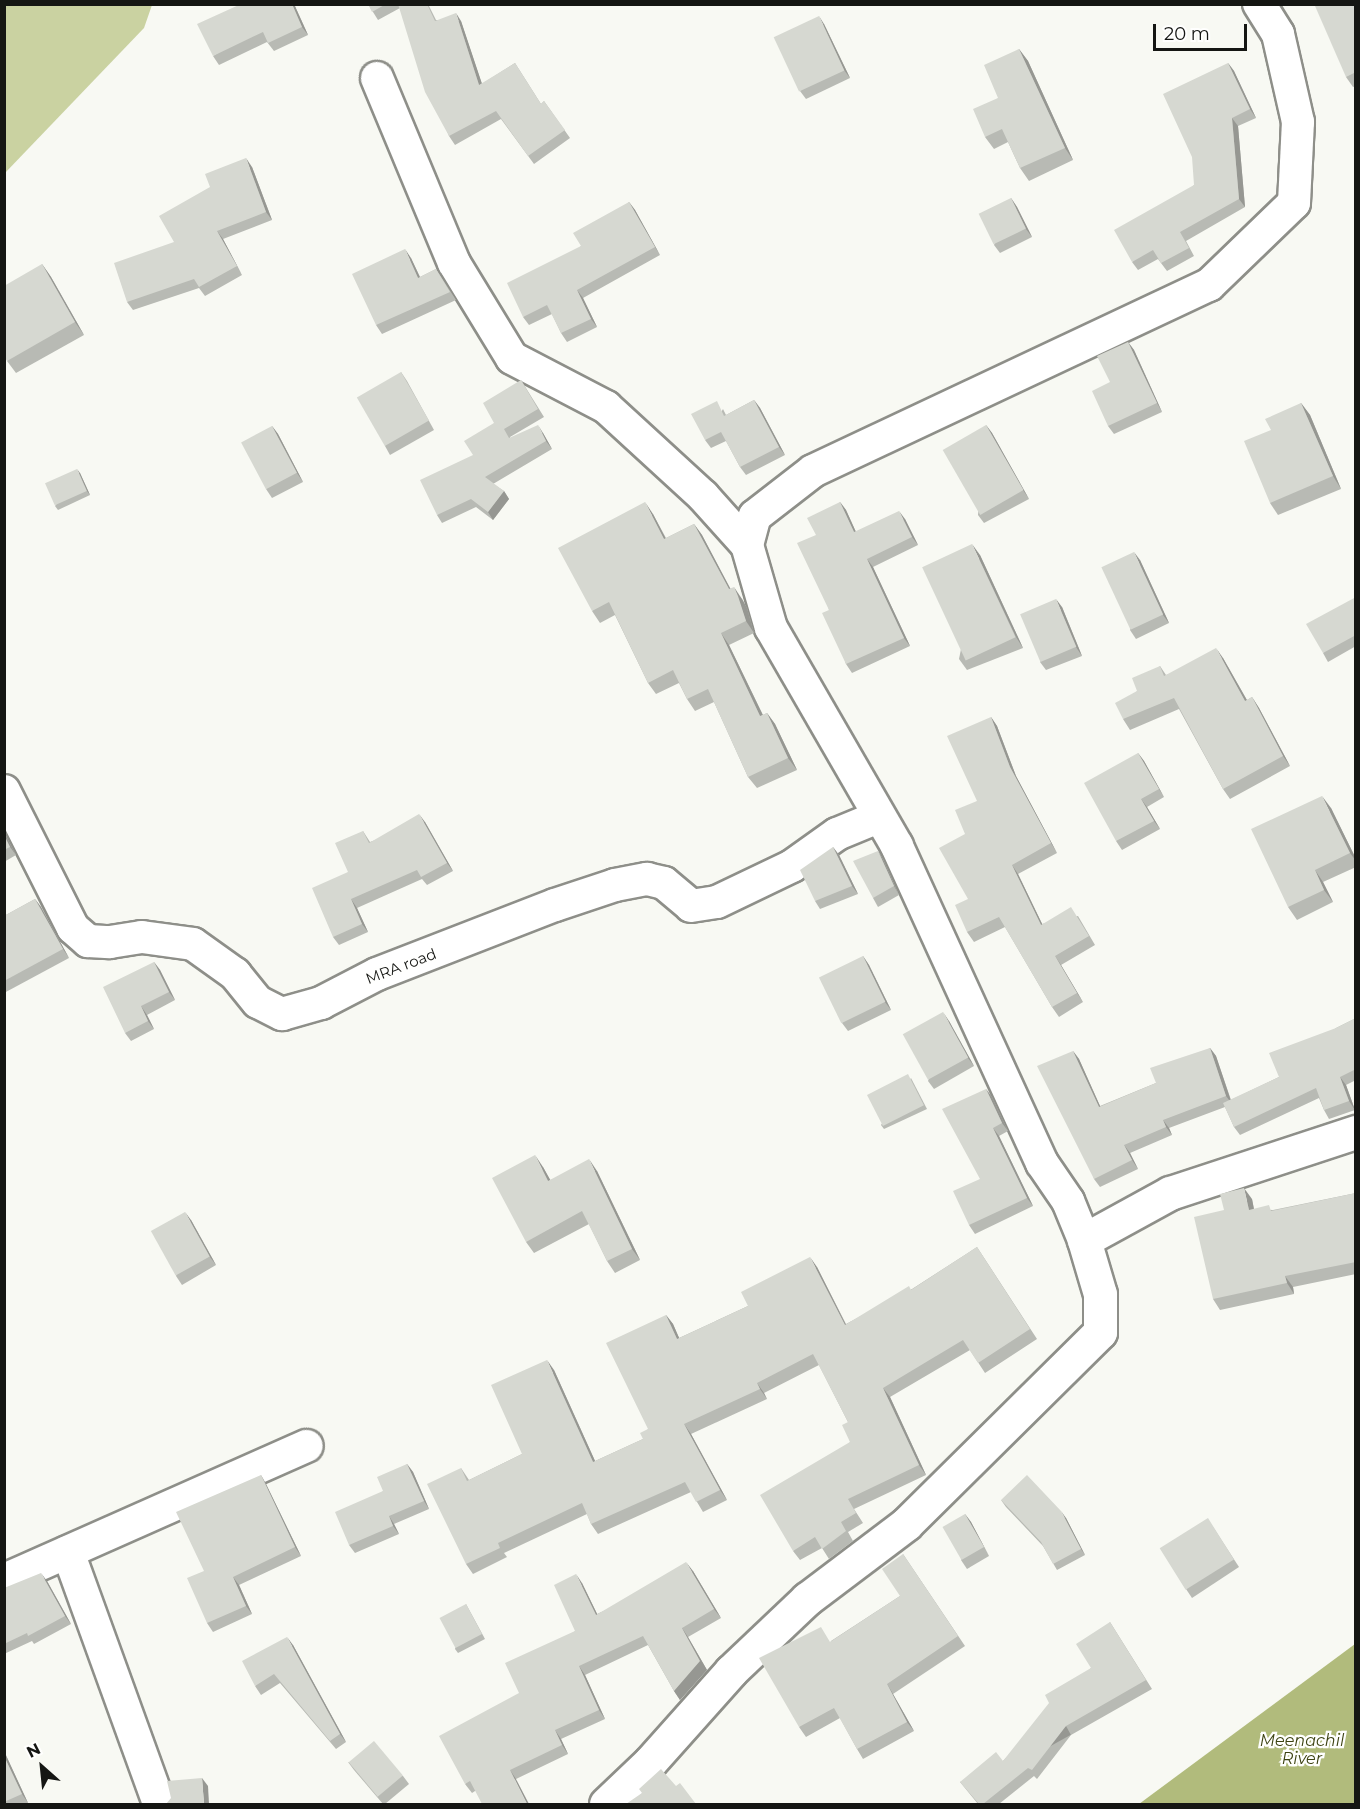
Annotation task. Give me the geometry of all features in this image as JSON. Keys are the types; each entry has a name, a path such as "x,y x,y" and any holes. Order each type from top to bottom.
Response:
{"street":[{"path":"747,545 754,516 813,471 1209,285 1294,203 1298,122 1278,33 1259,4"},
{"path":"377,78 454,263 512,358 606,407 703,496 747,545 771,628 878,817 897,846 1042,1163 1068,1202 1084,1240 1100,1294 1100,1332 906,1524 807,1599 731,1671 650,1762 606,1804"},
{"name":"MRA road","path":"4,791 73,928 88,941 110,942 142,937 193,944 235,974 258,1002 282,1014 321,1003 377,974 555,904 615,885 647,879 664,883 691,906 717,902 792,866 837,834 878,817"},
{"path":"1084,1240 1170,1194 1356,1132"},
{"path":"4,1580 307,1446"},
{"path":"68,1551 159,1804"}],"shaded area":[{"path":"5,4 152,5 144,28 5,173"}],"water":[{"name":"Meenachil River","path":"1355,1644 1355,1804 1139,1804"}],"building":[{"path":"241,4 292,4 302,27 268,43 263,32 213,56 197,24"},
{"path":"368,4 386,4 372,12"},
{"path":"398,4 427,4 435,21 456,13 479,85 515,63 541,104 544,101 565,130 528,156 496,111 449,136 425,92"},
{"path":"1319,4 1356,4 1356,72 1346,77 1315,6"},
{"path":"819,16 844,70 799,92 774,37"},
{"path":"1019,49 1065,148 1020,168 1002,129 985,137 973,109 998,98 984,65"},
{"path":"1228,63 1250,109 1232,118 1239,199 1180,232 1189,248 1161,263 1153,250 1132,262 1114,230 1194,185 1192,157 1163,94"},
{"path":"246,158 266,212 217,231 237,266 199,287 194,279 127,302 114,263 174,242 159,216 210,187 205,174"},
{"path":"1011,198 1026,229 994,244 979,214"},
{"path":"629,202 655,247 577,290 591,319 561,333 547,305 523,317 507,283 581,246 573,233"},
{"path":"405,249 418,278 436,269 450,292 376,325 352,274"},
{"path":"42,264 75,322 7,361 4,356 4,286"},
{"path":"1128,342 1157,403 1108,426 1092,391 1110,382 1097,356"},
{"path":"401,372 429,420 385,446 357,398"},
{"path":"521,380 538,409 504,429 509,438 538,425 546,441 485,477 504,491 488,512 471,499 437,515 420,480 473,455 464,441 494,423 483,403"},
{"path":"754,400 779,447 740,467 721,432 705,440 691,414 717,401 724,416"},
{"path":"1301,403 1333,476 1270,503 1244,441 1271,430 1265,419"},
{"path":"986,425 1024,490 980,515 943,450"},
{"path":"272,426 297,473 266,489 241,442"},
{"path":"77,469 87,491 55,505 45,483"},
{"path":"645,502 664,539 694,524 729,589 734,587 738,596 746,621 721,633 760,716 767,713 788,758 748,777 708,689 687,699 673,670 648,683 609,602 592,611 558,548"},
{"path":"840,502 854,532 899,511 912,537 867,559 904,638 846,664 822,613 829,610 797,543 816,535 807,518"},
{"path":"972,544 1016,637 966,661 922,567"},
{"path":"1134,552 1163,615 1131,630 1101,567"},
{"path":"1356,597 1356,635 1323,653 1306,624"},
{"path":"1056,599 1076,647 1040,662 1020,614"},
{"path":"1216,648 1245,701 1252,697 1283,756 1223,789 1174,698 1123,719 1115,703 1137,691 1132,678 1160,666 1164,676"},
{"path":"991,717 1010,767 1051,843 1012,865 1041,925 1071,907 1089,936 1055,956 1077,993 1052,1007 999,917 967,932 955,905 968,899 939,848 965,834 955,810 977,801 947,736"},
{"path":"1138,753 1159,789 1141,799 1154,821 1116,841 1084,783"},
{"path":"1322,796 1350,853 1315,870 1324,890 1288,907 1251,829"},
{"path":"419,814 447,863 421,877 417,870 351,899 362,924 333,937 312,888 348,872 335,843 363,831 369,843"},
{"path":"4,835 10,847 4,850"},
{"path":"833,847 852,886 815,901 800,870"},
{"path":"878,851 894,886 873,898 853,861"},
{"path":"35,899 63,949 4,981 4,916"},
{"path":"863,956 885,1002 841,1023 819,977"},
{"path":"154,962 169,992 141,1006 148,1021 125,1033 103,987"},
{"path":"943,1012 968,1057 928,1080 903,1034"},
{"path":"1356,1018 1356,1069 1340,1077 1349,1101 1324,1110 1316,1088 1234,1127 1223,1103 1279,1077 1269,1053 1336,1028"},
{"path":"1210,1048 1226,1096 1163,1120 1166,1127 1124,1145 1132,1160 1094,1179 1037,1066 1073,1051 1099,1107 1156,1083 1150,1068"},
{"path":"908,1074 924,1105 883,1126 867,1095"},
{"path":"986,1089 1002,1123 993,1128 1027,1198 969,1225 953,1191 980,1179 942,1109"},
{"path":"535,1155 548,1181 589,1159 632,1249 607,1261 582,1211 526,1242 492,1178"},
{"path":"1244,1188 1249,1210 1269,1205 1271,1211 1356,1193 1356,1262 1285,1276 1287,1283 1213,1299 1194,1217 1224,1210 1220,1194"},
{"path":"185,1212 210,1257 176,1276 151,1231"},
{"path":"977,1247 1030,1329 978,1363 963,1340 883,1388 919,1465 848,1499 856,1513 841,1522 846,1531 822,1549 815,1537 793,1551 760,1495 850,1442 842,1425 848,1422 813,1354 757,1383 760,1389 684,1424 720,1490 696,1502 685,1482 591,1524 582,1503 498,1543 500,1548 466,1564 427,1484 461,1468 467,1481 522,1454 491,1385 547,1360 593,1462 643,1439 640,1433 648,1429 606,1343 666,1315 677,1339 748,1306 741,1292 810,1257 845,1325 909,1286 911,1290"},
{"path":"407,1464 424,1501 389,1516 393,1526 349,1545 335,1512 383,1491 377,1477"},
{"path":"261,1475 295,1547 233,1577 246,1606 207,1623 187,1578 204,1571 176,1512"},
{"path":"1027,1475 1061,1511 1081,1549 1053,1564 1041,1542 1001,1500"},
{"path":"965,1514 984,1547 961,1560 942,1527"},
{"path":"1208,1518 1234,1560 1186,1590 1160,1548"},
{"path":"903,1554 958,1636 887,1684 907,1722 857,1749 834,1708 799,1727 759,1658 821,1627 830,1642 900,1596 882,1569"},
{"path":"686,1562 714,1609 682,1628 700,1661 674,1691 643,1636 579,1666 599,1710 555,1730 562,1745 510,1770 527,1804 482,1804 470,1781 465,1784 439,1736 519,1693 505,1663 575,1631 554,1585 576,1574 596,1615"},
{"path":"41,1573 65,1616 28,1636 27,1633 4,1644 4,1588"},
{"path":"466,1604 482,1634 455,1648 440,1618"},
{"path":"1110,1622 1146,1680 1066,1726 1032,1770 1028,1768 983,1804 979,1804 960,1782 996,1752 1003,1761 1049,1703 1045,1695 1091,1668 1076,1644"},
{"path":"287,1637 340,1734 330,1741 274,1674 255,1686 242,1661"},
{"path":"374,1741 403,1775 378,1797 349,1762"},
{"path":"4,1756 22,1794 4,1802"},
{"path":"661,1769 676,1786 680,1783 696,1804 626,1804 642,1793 639,1789"},
{"path":"202,1778 204,1804 166,1804 171,1798 167,1781"}]}
